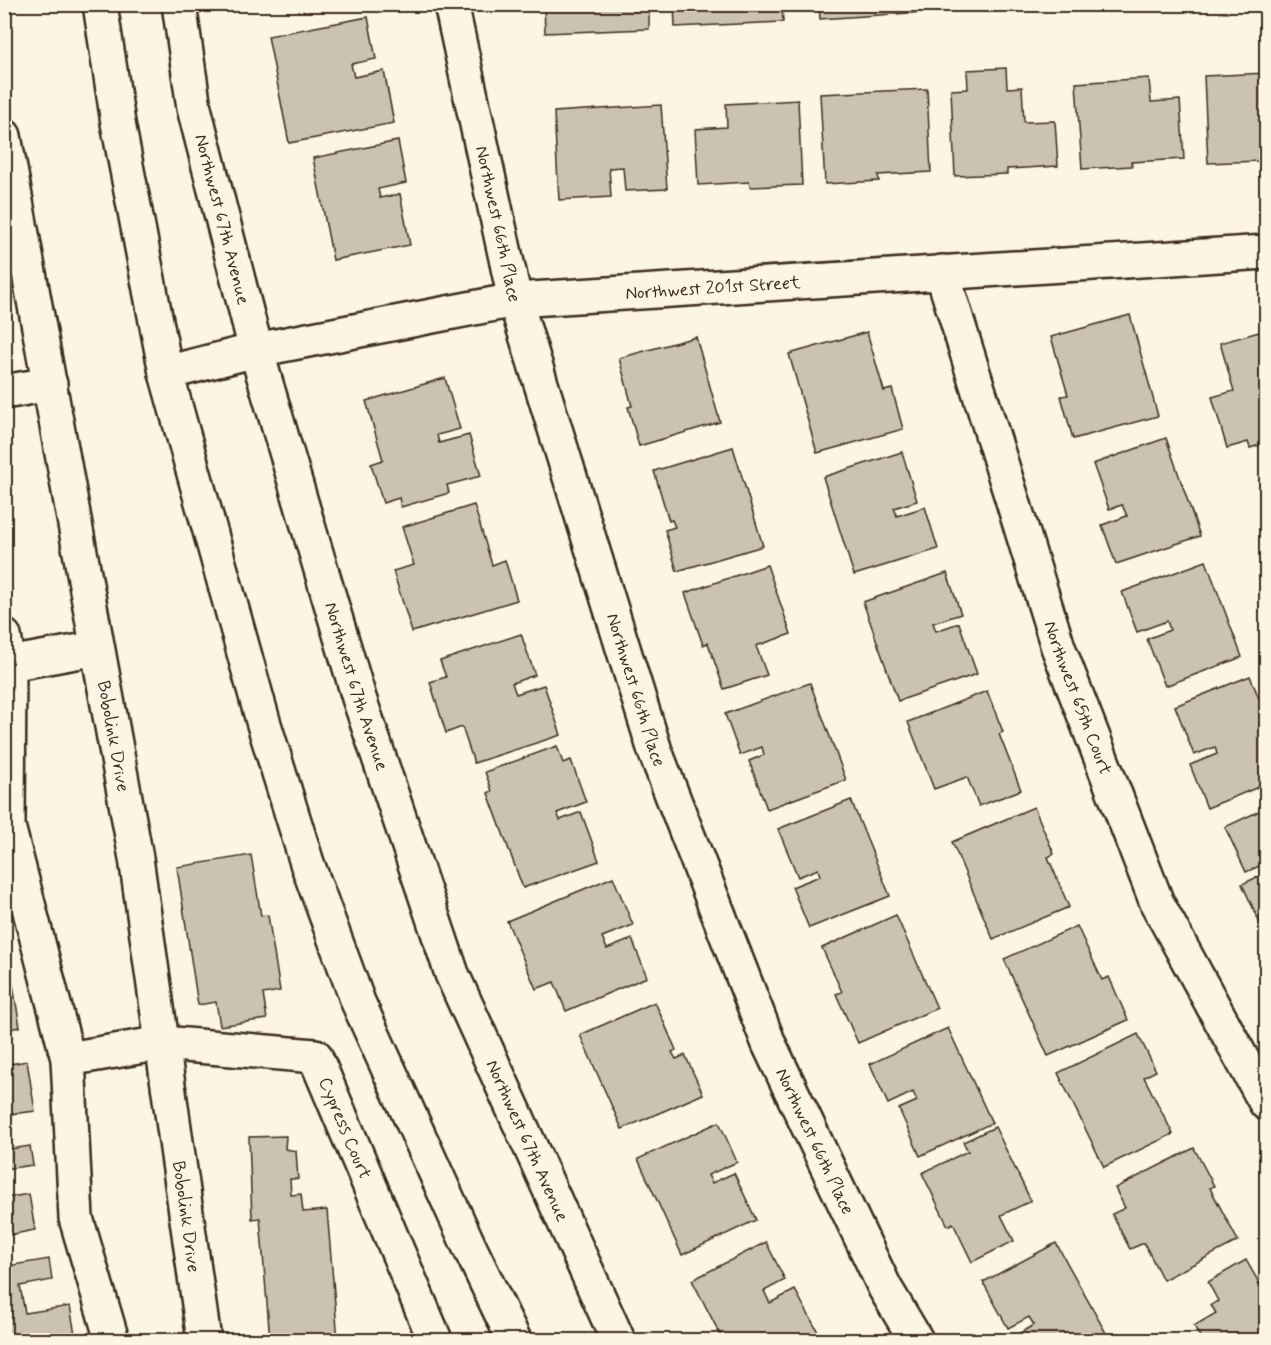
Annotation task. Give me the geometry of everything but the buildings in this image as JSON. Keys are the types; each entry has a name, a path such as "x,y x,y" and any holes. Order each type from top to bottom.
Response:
{"street":[{"path":"100,4 118,123 166,373 263,722 307,863 358,1002 514,1341"},
{"name":"Northwest 67th Avenue","path":"179,4 195,108 256,350 360,698 452,974 618,1341"},
{"name":"Northwest 66th Place","path":"451,4 515,300 655,751 770,1044 885,1288 916,1341"},
{"name":"Bobolink Drive","path":"4,136 136,858 204,1341"},
{"name":"Northwest 201st Street","path":"166,373 256,350 515,300 1266,252"},
{"name":"Northwest 65th Court","path":"942,272 1058,647 1152,892 1266,1103"},
{"path":"4,392 50,384"},
{"path":"98,648 7,650 8,826 68,1059 76,1218 112,1341"},
{"path":"68,1059 162,1043"},
{"name":"Cypress Court","path":"162,1043 315,1056 435,1341"}]}
